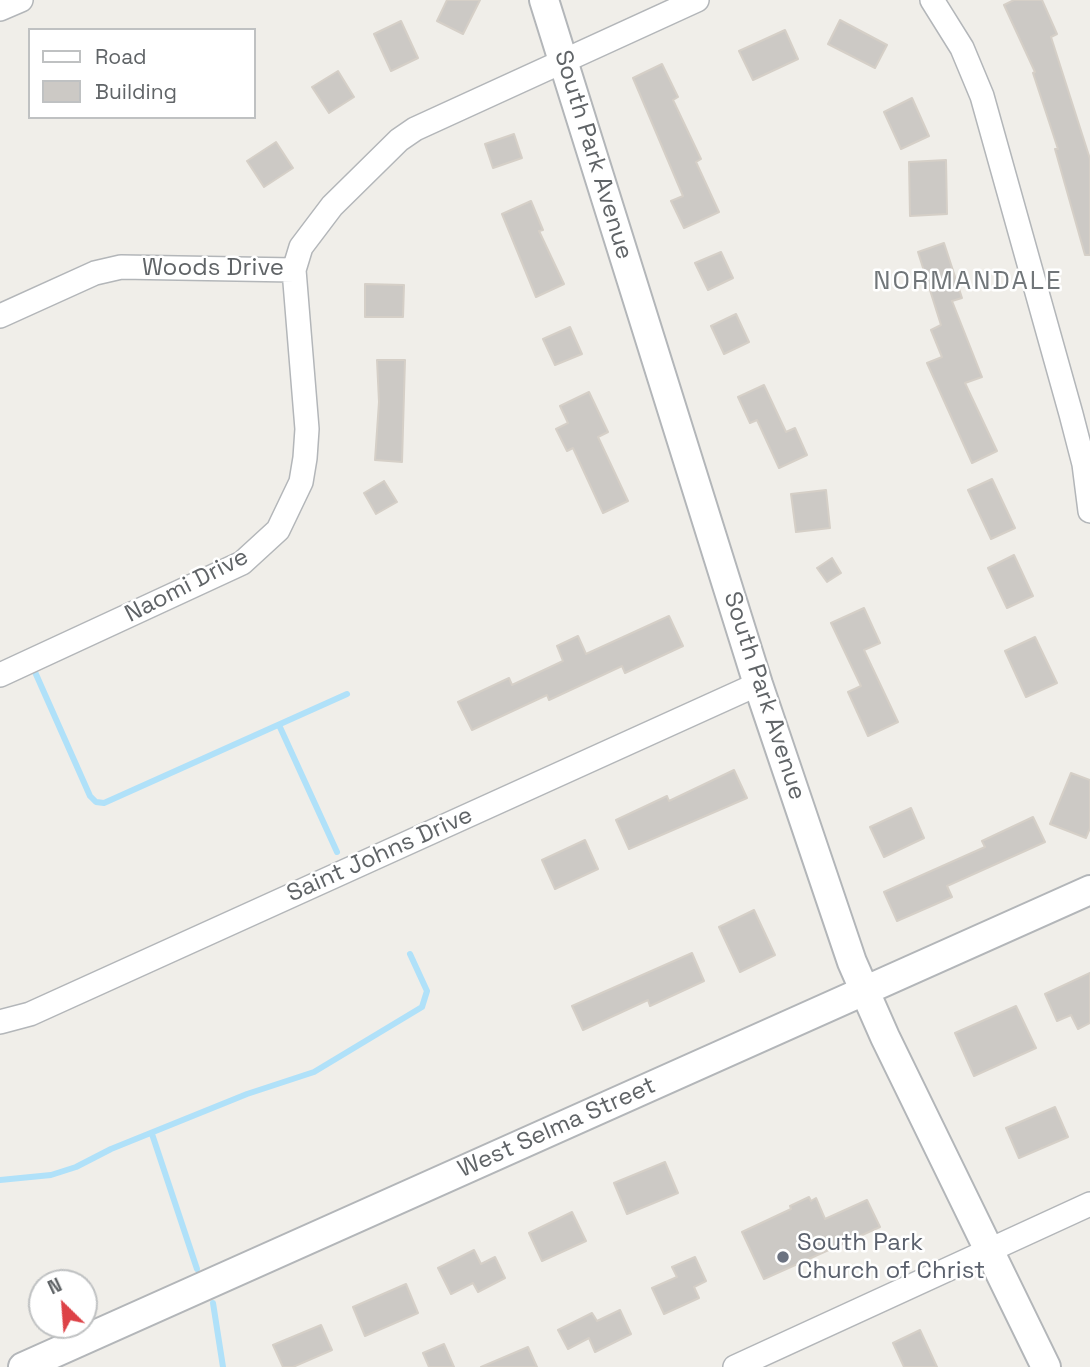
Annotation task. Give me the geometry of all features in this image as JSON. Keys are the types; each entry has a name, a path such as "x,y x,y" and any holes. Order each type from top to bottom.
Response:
{"street":[{"path":"0,9 21,0"},
{"name":"South Park Avenue","path":"544,0 758,684 864,991 1046,1367"},
{"name":"Woods Drive","path":"0,316 95,273 121,267 294,270 301,247 332,206 398,140 415,129 697,0"},
{"path":"932,0 962,48 982,96 1071,414 1084,464 1090,511"},
{"name":"Naomi Drive","path":"0,675 242,563 278,530 301,482 307,429 294,270"},
{"name":"Saint Johns Drive","path":"0,1023 30,1014 758,684"},
{"name":"West Selma Street","path":"23,1367 1090,890"},
{"path":"735,1367 1090,1204"}],"building":[{"path":"447,0 480,0 463,34 437,21"},
{"path":"1014,0 1042,0 1057,34 1051,37 1090,159 1090,255 1085,255 1055,149 1058,149 1033,73 1035,72 1004,5"},
{"path":"840,20 887,45 875,68 828,44"},
{"path":"401,21 418,58 391,71 374,34"},
{"path":"785,30 798,59 753,80 739,51"},
{"path":"662,64 678,97 673,100 701,159 696,162 719,212 684,228 671,201 683,196 633,78"},
{"path":"338,71 354,97 329,113 312,87"},
{"path":"912,98 929,136 901,149 884,112"},
{"path":"514,134 522,158 493,168 485,144"},
{"path":"276,142 293,168 264,187 247,161"},
{"path":"946,160 947,214 910,216 909,162"},
{"path":"531,201 543,230 539,231 564,284 536,297 502,214"},
{"path":"944,243 962,298 952,301 982,377 965,383 997,451 972,463 927,363 942,357 931,330 941,325 918,252"},
{"path":"721,252 733,278 708,290 695,263"},
{"path":"365,284 404,285 403,317 365,317"},
{"path":"736,314 749,342 724,354 711,326"},
{"path":"570,327 582,354 555,365 543,339"},
{"path":"377,360 405,360 402,462 375,460 379,402"},
{"path":"764,385 786,432 795,428 807,455 779,468 757,420 750,423 738,397"},
{"path":"589,392 608,432 598,437 628,501 603,513 573,448 567,451 556,429 568,423 560,406"},
{"path":"992,479 1015,528 991,539 968,490"},
{"path":"384,481 397,502 376,514 364,493"},
{"path":"826,490 830,528 796,532 791,494"},
{"path":"1014,555 1033,596 1007,608 988,568"},
{"path":"832,558 841,573 827,582 817,568"},
{"path":"864,608 880,643 864,650 898,722 868,736 848,692 861,686 831,623"},
{"path":"669,616 683,646 625,673 622,666 549,700 547,695 472,730 458,702 509,678 512,685 563,661 557,646 578,636 586,654"},
{"path":"1035,637 1057,683 1026,697 1005,651"},
{"path":"734,770 747,798 629,849 616,820 667,796 669,801"},
{"path":"1071,773 1090,780 1090,828 1086,838 1050,824"},
{"path":"911,808 924,838 884,857 870,827"},
{"path":"1033,817 1045,842 947,886 952,897 897,921 884,892 985,847 982,841"},
{"path":"585,840 598,869 555,889 542,860"},
{"path":"754,910 775,955 740,972 719,927"},
{"path":"692,953 704,981 650,1006 648,1000 583,1030 572,1006"},
{"path":"1090,973 1090,1023 1078,1029 1071,1015 1057,1021 1045,994"},
{"path":"1016,1006 1036,1048 974,1076 955,1033"},
{"path":"1055,1107 1068,1137 1019,1158 1006,1128"},
{"path":"665,1162 678,1193 627,1214 614,1183"},
{"name":"South Park Church of Christ","path":"809,1197 811,1201 816,1198 825,1219 867,1200 880,1227 764,1279 742,1232 791,1209 790,1206"},
{"path":"572,1212 586,1241 542,1261 529,1233"},
{"path":"474,1250 481,1264 495,1257 505,1278 478,1292 473,1283 451,1294 438,1268"},
{"path":"695,1257 706,1281 694,1287 699,1298 664,1314 652,1288 677,1277 672,1267"},
{"path":"406,1284 418,1313 365,1336 353,1307"},
{"path":"620,1310 631,1334 595,1352 589,1338 568,1349 558,1330 592,1313 597,1321"},
{"path":"321,1325 332,1350 293,1367 283,1367 273,1345"},
{"path":"920,1330 937,1367 904,1367 893,1343"},
{"path":"444,1344 454,1367 429,1367 423,1353"},
{"path":"528,1347 537,1367 481,1367"}],"waterway":[{"path":"35,672 90,796 96,802 104,803 347,694"},
{"path":"279,725 337,852"},
{"path":"0,1180 51,1175 76,1167 111,1149 247,1094 314,1072 422,1007 427,991 410,954"},
{"path":"152,1134 197,1269"},
{"path":"213,1303 223,1367"}],"place":[{"name":"South Park Church of Christ","path":"783,1257"}],"district":[{"name":"NORMANDALE","path":"968,282"}]}
